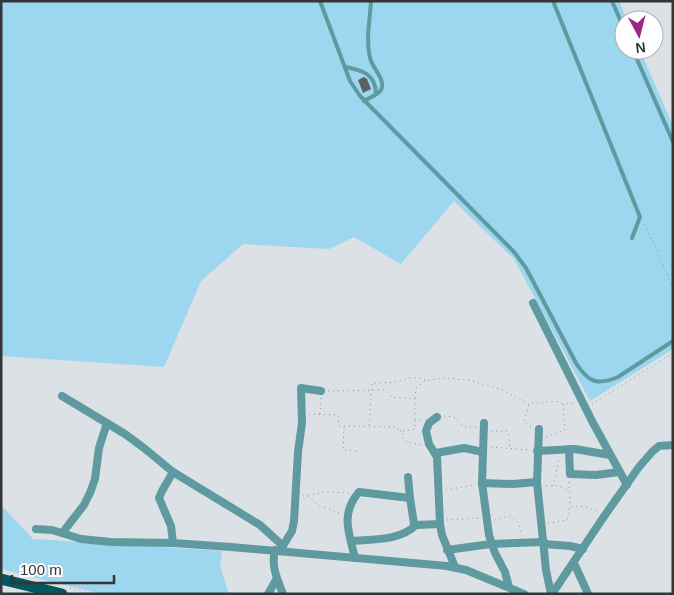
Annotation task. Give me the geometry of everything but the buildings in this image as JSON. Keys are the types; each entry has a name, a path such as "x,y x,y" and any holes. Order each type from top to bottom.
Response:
{"main road":[{"path":"1,580 62,594"}],"street":[{"path":"533,303 584,406 627,485"},
{"path":"283,594 276,580 273,566 279,549 292,531 294,521 302,414 301,388 321,390"},
{"path":"62,396 144,448 173,472 260,525 279,549"},
{"path":"436,417 428,422 426,431 429,444 436,453 440,524 447,550 455,567"},
{"path":"63,532 84,505 90,493 95,479 99,448 107,423"},
{"path":"484,423 482,483 487,521 491,544 505,572 509,587"},
{"path":"539,429 537,452 538,484 546,570 552,594"},
{"path":"552,594 604,515 652,452 659,446 673,444"},
{"path":"436,453 464,448 483,449"},
{"path":"537,452 569,449 610,455"},
{"path":"569,449 570,474 596,475 619,472"},
{"path":"173,472 159,498 171,526 173,543"},
{"path":"408,477 413,522 416,526"},
{"path":"482,483 538,484"},
{"path":"355,558 346,524 348,515 359,492 410,498"},
{"path":"351,541 398,536 409,532 416,526 440,524"},
{"path":"36,529 63,532 81,539 111,542 173,543 279,549 455,567 524,594"},
{"path":"447,550 491,544 544,543 583,549"},
{"path":"574,563 588,594"},
{"path":"268,594 276,580"}],"lane":[{"path":"320,1 355,90 514,252 526,268 585,376 597,382 609,381 673,342"},
{"path":"364,100 381,90 382,84 372,63 368,44 371,1"},
{"path":"553,1 640,217 632,238"},
{"path":"637,60 673,142"},
{"path":"345,67 362,71 370,76 375,84 376,94"}],"path":[{"path":"640,217 658,252 673,290"},
{"path":"302,414 338,415 339,426 398,427 398,431 415,429 416,388 425,381 444,378 468,380 503,390 529,404 555,401 563,404 584,406 673,353"},
{"path":"369,427 372,383 397,381 407,378 420,378 425,381"},
{"path":"320,414 322,407 321,390 386,390 392,397 415,399"},
{"path":"529,404 524,422 531,427 539,429"},
{"path":"538,438 565,430 563,404"},
{"path":"436,417 454,417 464,427 478,427 484,432 505,430 509,436 510,448"},
{"path":"415,419 428,422"},
{"path":"345,426 343,450 356,451"},
{"path":"402,431 402,438 406,442 419,445 429,444"},
{"path":"483,449 510,448 537,452"},
{"path":"553,486 560,450"},
{"path":"542,524 567,520 570,506 570,474"},
{"path":"438,491 482,483"},
{"path":"538,484 569,490"},
{"path":"295,497 325,492 359,492"},
{"path":"308,496 318,504 338,514 348,515"},
{"path":"570,506 587,508 604,515"},
{"path":"440,524 449,520 487,521 509,516 513,517 520,524 523,544"}],"shaded area":[{"path":"1,1 619,1 623,10 614,10 614,60 644,60 673,126 673,349 590,401 514,259 454,201 401,264 354,237 329,249 243,244 201,281 164,367 1,356"},
{"path":"1,505 33,539 222,551 220,566 229,594 101,594 1,569"}]}
